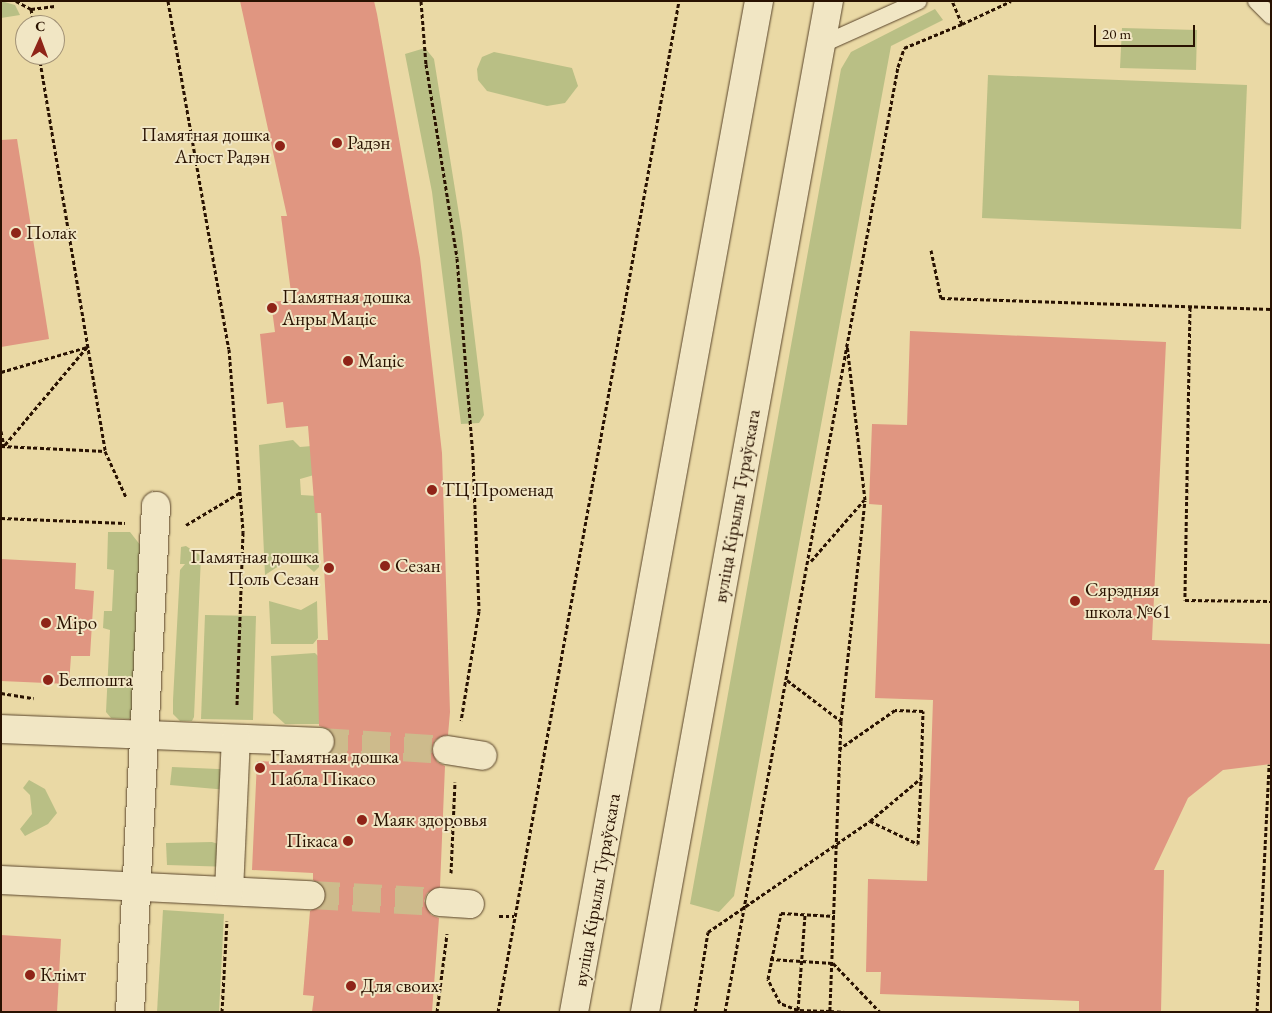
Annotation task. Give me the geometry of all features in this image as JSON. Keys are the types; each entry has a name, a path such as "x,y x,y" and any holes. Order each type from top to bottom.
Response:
{"main road":[{"name":"вуліца Кірылы Тураўскага","path":"574,1012 759,1"},
{"name":"вуліца Кірылы Тураўскага","path":"644,1012 829,1"},
{"path":"130,1012 144,735 143,506"},
{"path":"1,729 320,742"},
{"path":"229,891 236,739"},
{"path":"452,751 484,756"},
{"path":"1,880 312,895"}],"lane":[{"path":"821,45 918,1"},
{"path":"1256,1 1271,16"}],"path":[{"path":"16,1 31,9 57,6"},
{"path":"168,1 229,349 243,532 236,739"},
{"path":"421,1 426,64 457,258 474,459 479,611 452,751 453,903 437,1012"},
{"path":"498,1012 679,1"},
{"path":"952,1 962,24"},
{"path":"725,1012 742,904 810,563 846,340 904,48 1011,1"},
{"path":"31,9 32,15"},
{"path":"41,65 105,451 143,506"},
{"path":"931,250 941,298 1271,309"},
{"path":"1190,307 1186,600 1271,601"},
{"path":"830,1011 839,840 839,749 865,500 846,340"},
{"path":"1,372 87,347"},
{"path":"2,446 87,347"},
{"path":"1,431 2,446"},
{"path":"2,446 105,451"},
{"path":"810,563 865,500"},
{"path":"787,680 841,721"},
{"path":"839,749 895,710 923,711 918,844 870,821"},
{"path":"1257,1012 1269,764"},
{"path":"695,1012 708,932 742,904 870,821 921,778"},
{"path":"222,1012 229,891"},
{"path":"835,916 781,913 770,959 768,979 780,1003 798,1011 845,1012"},
{"path":"798,1011 805,914"},
{"path":"770,959 833,963 880,1012"}],"green space":[{"path":"1,1 15,5 20,15 15,15 1,18"},
{"path":"935,9 943,20 891,46 734,896 719,912 690,904 841,69 851,52"},
{"path":"1122,28 1197,30 1196,70 1120,68"},
{"path":"425,48 434,59 462,233 484,415 479,423 461,424 432,192 405,54"},
{"path":"494,52 572,68 578,86 565,103 547,106 487,91 478,80 477,69 482,57"},
{"path":"988,75 1247,85 1241,229 982,218"},
{"path":"293,440 300,447 312,446 314,475 300,479 301,495 317,496 319,567 314,572 306,565 285,562 265,575 259,445"},
{"path":"108,532 130,532 148,555 138,709 129,719 111,718 106,712 110,630 103,628 104,611 112,611 114,570 107,569"},
{"path":"186,546 201,556 194,717 192,721 180,721 173,714 173,700 180,570 185,564 180,564 181,547"},
{"path":"269,601 301,610 317,601 318,638 313,644 271,644"},
{"path":"205,615 256,616 253,720 201,719"},
{"path":"315,653 327,665 321,724 285,724 273,713 271,656"},
{"path":"172,767 241,770 228,790 170,785"},
{"path":"29,780 45,789 57,813 48,824 25,836 20,829 32,814 30,795 23,788"},
{"path":"212,842 231,848 232,867 167,865 166,843"},
{"path":"163,910 224,914 219,1012 157,1012"}],"building":[{"path":"240,1 374,1 377,14 420,258 442,453 450,712 448,735 435,740 432,748 437,762 445,766 440,887 427,893 424,901 431,915 439,918 432,1012 312,1012 314,996 303,995 310,911 324,904 325,888 313,880 313,873 252,870 257,761 320,764 320,758 333,751 336,742 329,729 319,726 317,640 328,640 321,513 315,513 308,426 286,428 283,402 267,404 260,334 275,332 271,302 292,300 281,216 287,216"},
{"name":"Полак","path":"17,139 49,339 1,347 1,140"},
{"path":"910,331 1166,342 1152,640 1271,644 1271,764 1223,770 1188,798 1154,870 1164,870 1161,1012 1079,1012 1079,1001 880,994 881,972 866,972 868,879 927,881 933,700 875,698 882,505 869,504 872,424 907,425"},
{"name":"Міро","path":"1,559 76,563 75,589 94,591 90,656 71,656 69,684 1,681"},
{"name":"Клімт","path":"1,935 61,939 57,1012 1,1012"}],"tunnel":[{"path":"320,742 447,750"},
{"path":"311,895 440,902"}],"place":[{"name":"Радэн","path":"337,143"},
{"name":"Памятная дошка Агюст Радэн","path":"280,146"},
{"name":"Полак","path":"16,233"},
{"name":"Памятная дошка Анры Маціс","path":"272,308"},
{"name":"Маціс","path":"348,361"},
{"name":"ТЦ Променад","path":"432,490"},
{"name":"Сезан","path":"385,566"},
{"name":"Памятная дошка Поль Сезан","path":"329,568"},
{"name":"Сярэдняя школа №61","path":"1075,601"},
{"name":"Міро","path":"46,623"},
{"name":"Белпошта","path":"48,680"},
{"name":"Памятная дошка Пабла Пікасо","path":"260,768"},
{"name":"Маяк здоровья","path":"362,820"},
{"name":"Пікаса","path":"348,841"},
{"name":"Клімт","path":"30,975"},
{"name":"Для своих","path":"351,986"}]}
